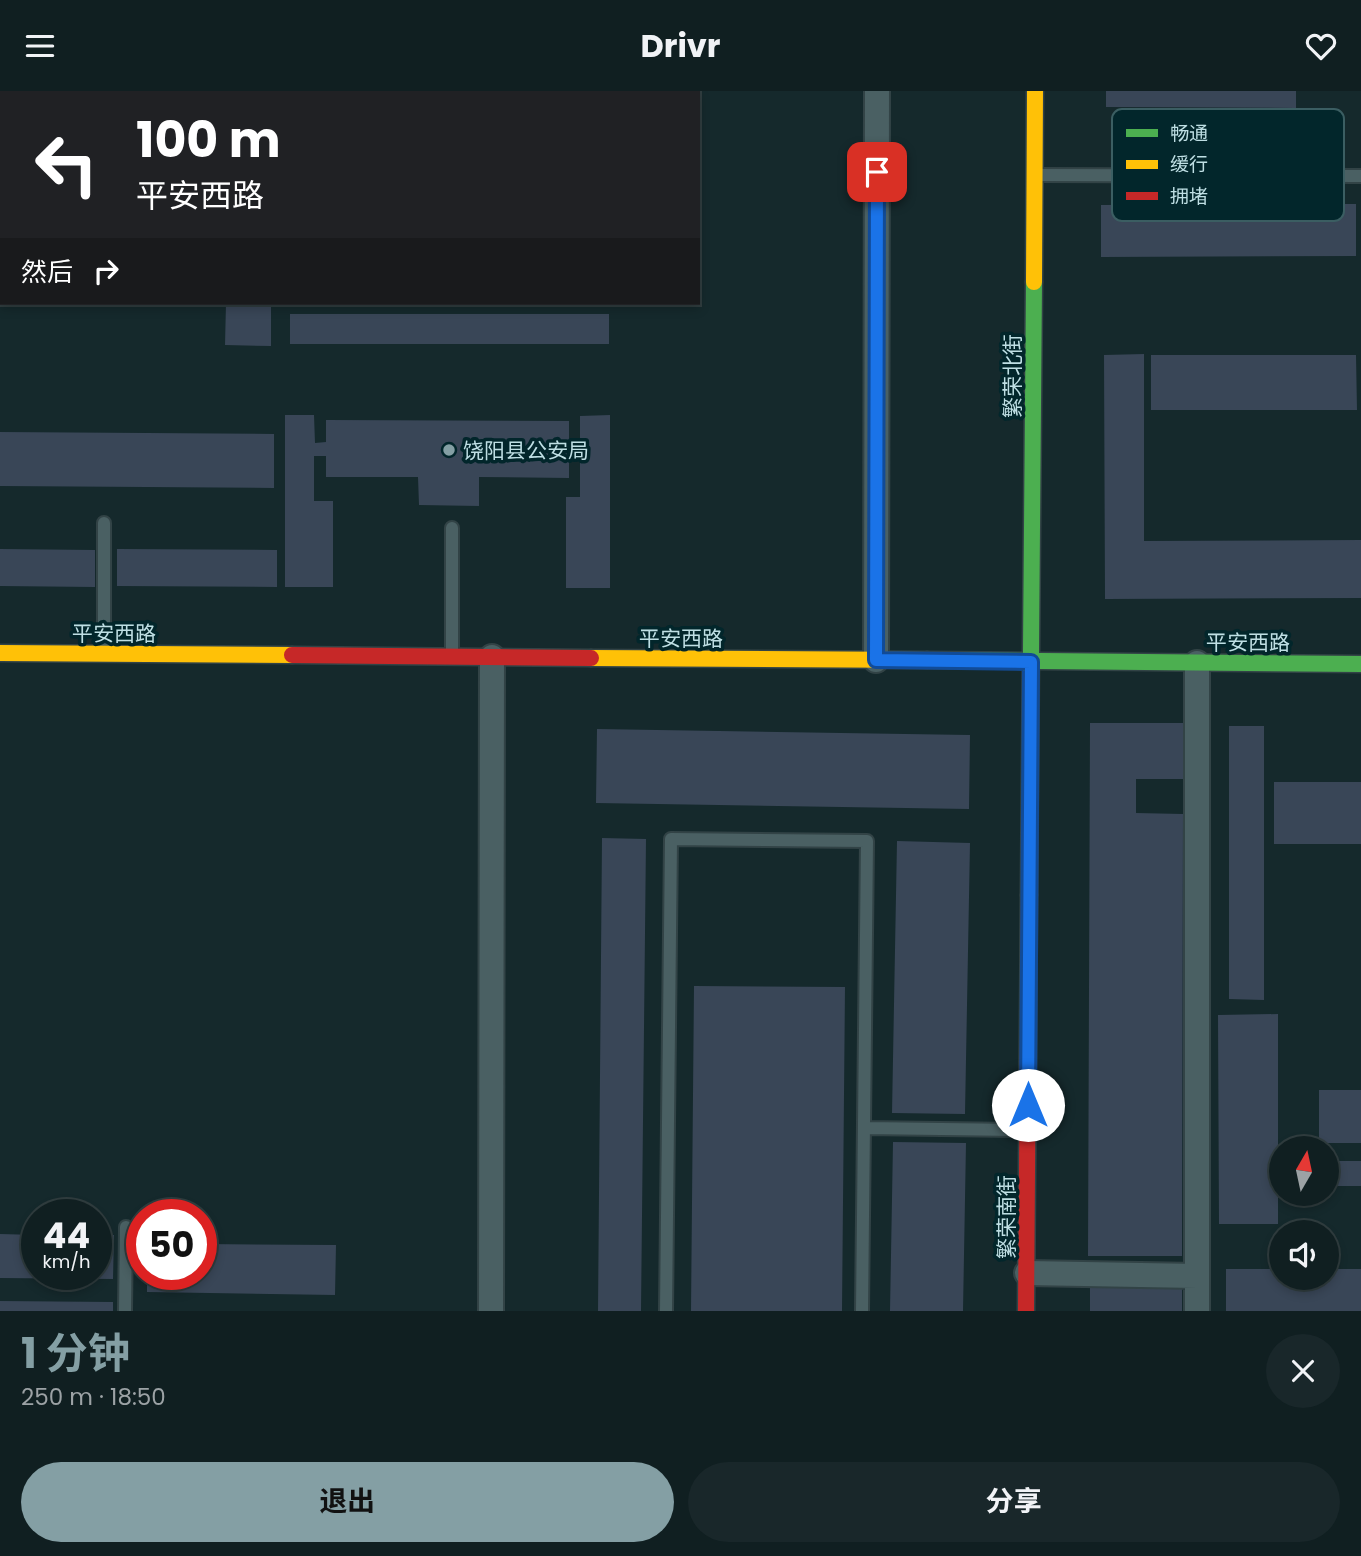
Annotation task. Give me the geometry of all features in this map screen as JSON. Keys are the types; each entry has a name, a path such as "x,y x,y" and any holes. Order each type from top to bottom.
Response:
{"main road":[{"name":"繁荣北街","path":"1031,662 1035,91"},
{"name":"平安西路","path":"0,653 1361,664"},
{"name":"繁荣南街","path":"1026,1311 1031,662"}],"street":[{"path":"876,660 877,91"},
{"path":"491,1311 492,657"},
{"path":"1197,663 1197,1311"},
{"path":"1027,1273 1197,1276"}],"lane":[{"path":"1034,175 1112,175"},
{"path":"104,523 104,654"},
{"path":"452,529 452,657"},
{"path":"666,1311 671,839 867,841 862,1311"},
{"path":"864,1128 1027,1130"},
{"path":"125,1311 126,1227"}],"building":[{"path":"1106,91 1296,91 1296,108 1106,107"},
{"path":"1344,204 1356,204 1356,256 1101,257 1101,205 1112,205 1112,221 1344,221"},
{"path":"226,305 271,305 271,346 225,345"},
{"path":"290,314 609,314 609,344 290,344"},
{"path":"1144,354 1144,541 1361,540 1361,598 1105,599 1104,355"},
{"path":"1151,355 1356,355 1357,410 1151,410"},
{"path":"285,415 314,415 315,443 326,442 326,420 569,421 569,443 580,443 580,416 610,415 610,588 566,588 566,497 580,497 580,457 569,457 569,478 479,477 479,506 419,505 418,477 326,477 326,456 314,456 314,501 333,501 333,587 285,587"},
{"path":"0,432 274,434 274,488 0,486"},
{"path":"0,549 95,550 95,587 0,586"},
{"path":"117,549 277,550 277,587 117,586"},
{"path":"1090,723 1184,723 1184,779 1136,779 1136,813 1183,814 1182,1256 1088,1256"},
{"path":"1229,726 1264,726 1264,1000 1229,999"},
{"path":"597,729 970,735 969,809 596,803"},
{"path":"1274,782 1361,782 1361,844 1274,844"},
{"path":"602,838 646,839 641,1311 598,1311"},
{"path":"897,841 970,843 965,1114 892,1113"},
{"path":"694,986 845,987 842,1311 691,1311"},
{"path":"1278,1014 1278,1136 1269,1136 1269,1206 1278,1206 1278,1220 1269,1220 1269,1224 1219,1224 1218,1015"},
{"path":"1319,1090 1361,1090 1361,1143 1339,1143 1339,1136 1319,1136"},
{"path":"893,1142 966,1143 963,1311 890,1311"},
{"path":"1339,1161 1361,1161 1361,1186 1339,1186"},
{"path":"0,1234 21,1235 21,1278 0,1278"},
{"path":"112,1235 114,1235 113,1279"},
{"path":"217,1244 336,1245 335,1295 147,1292 217,1290"},
{"path":"1226,1269 1269,1269 1269,1290 1339,1290 1339,1269 1361,1269 1361,1311 1226,1311"},
{"path":"1090,1287 1182,1288 1182,1311 1090,1311"},
{"path":"0,1301 113,1302 113,1311 0,1311"}],"traffic: fast":[{"path":"1029,895 1034,282"},
{"path":"927,660 1361,664"}],"traffic: slow":[{"path":"1034,282 1035,91"},
{"path":"0,653 292,655"},
{"path":"591,658 927,660"}],"traffic: jam":[{"path":"292,655 591,658"},
{"path":"1026,1311 1029,895"}],"place":[{"name":"饶阳县公安局","path":"449,450"}],"route":[{"path":"877,172 876,660 1031,662 1028,1105"}]}
